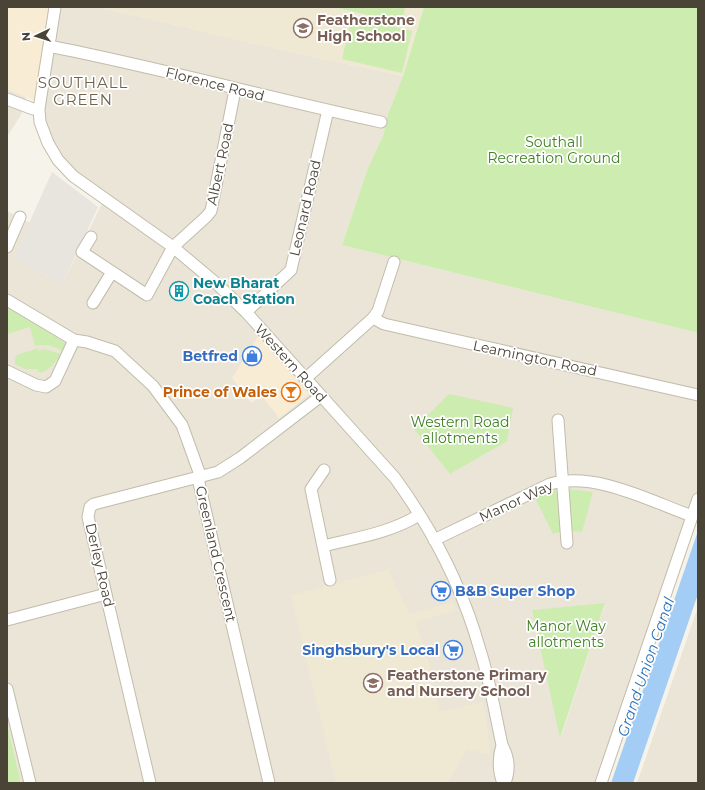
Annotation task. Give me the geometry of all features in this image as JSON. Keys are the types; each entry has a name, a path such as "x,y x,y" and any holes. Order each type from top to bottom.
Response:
{"street":[{"name":"Western Road","path":"55,7 39,109 40,122 48,143 58,160 73,176 173,247 217,284 246,312 395,478 434,540 465,603 478,643 502,745 507,755 508,774 504,783"},
{"name":"Florence Road","path":"49,46 109,58 235,90 381,122"},
{"name":"Albert Road","path":"112,272 147,295 173,247 206,217 211,210 235,90"},
{"path":"7,99 39,109"},
{"name":"Leonard Road","path":"246,312 291,270 328,110"},
{"path":"7,247 20,217"},
{"path":"91,237 82,252 112,272 93,303"},
{"path":"305,379 373,318 378,310 394,262"},
{"path":"7,300 74,340 55,381 46,387 36,385 7,371"},
{"name":"Leamington Road","path":"373,318 384,324 698,395"},
{"name":"Greenland Crescent","path":"74,340 87,342 115,351 153,386 182,425 199,472 199,478 269,783"},
{"name":"Derley Road","path":"150,783 88,517 90,507 94,504 218,472 240,458 321,396"},
{"path":"558,420 567,543"},
{"path":"324,470 311,489 330,580"},
{"name":"Manor Way","path":"434,540 550,484 562,480 584,480 607,485 692,516"},
{"path":"601,783 698,499"},
{"path":"323,546 389,530 404,524 419,515"},
{"path":"7,620 106,594"},
{"path":"7,689 30,783"}],"shaded area":[{"path":"7,7 59,7 39,102 7,89"},
{"path":"59,7 99,7 403,76 388,114 383,136 368,168 342,245 698,333 698,498 602,783 21,783 7,723 7,211 30,223 14,257 62,285 106,195 65,163 48,130 39,102","holes":["309,394 279,418 262,395","605,604 561,737 532,610"]},
{"name":"Featherstone High School","path":"99,7 424,7 403,76"},
{"path":"7,89 26,97 22,113 7,137"},
{"path":"52,172 98,207 62,285 14,257"},
{"path":"258,336 309,394 279,418 262,396 251,403 232,378"},
{"name":"Featherstone Primary and Nursery School","path":"388,570 409,614 453,602 457,610 415,622 429,664 440,712 483,702 490,755 467,749 448,783 336,783 291,595"},
{"path":"698,607 698,783 637,783"}],"green space":[{"path":"334,7 405,7 402,23"},
{"name":"Southall Recreation Ground","path":"424,7 698,7 698,333 342,245 368,168 383,136 388,114 403,76"},
{"path":"352,16 412,31 402,73 342,59"},
{"path":"7,305 65,343 66,345 62,351 56,347 43,345 35,346 30,327 7,334"},
{"path":"39,348 38,351 45,349 61,354 52,366 40,373 37,369 25,369 15,364 17,355"},
{"name":"Western Road allotments","path":"449,394 513,408 507,441 450,474 414,429"},
{"path":"559,489 562,531 553,534 535,498"},
{"path":"568,489 593,492 582,532 572,531"},
{"name":"Manor Way allotments","path":"605,603 560,738 532,610"},
{"path":"7,723 21,783 7,783"}],"water":[{"path":"698,531 698,594 633,783 611,783"}],"place":[{"name":"Featherstone High School","path":"303,28"},
{"name":"New Bharat Coach Station","path":"179,291"},
{"name":"Betfred","path":"252,356"},
{"name":"Prince of Wales","path":"291,392"},
{"name":"B&B Super Shop","path":"441,591"},
{"name":"Singhsbury's Local","path":"453,650"},
{"name":"Featherstone Primary and Nursery School","path":"373,683"}],"district":[{"name":"SOUTHALL GREEN","path":"83,92"}],"water label":[{"name":"Grand Union Canal","path":"646,667"}]}
